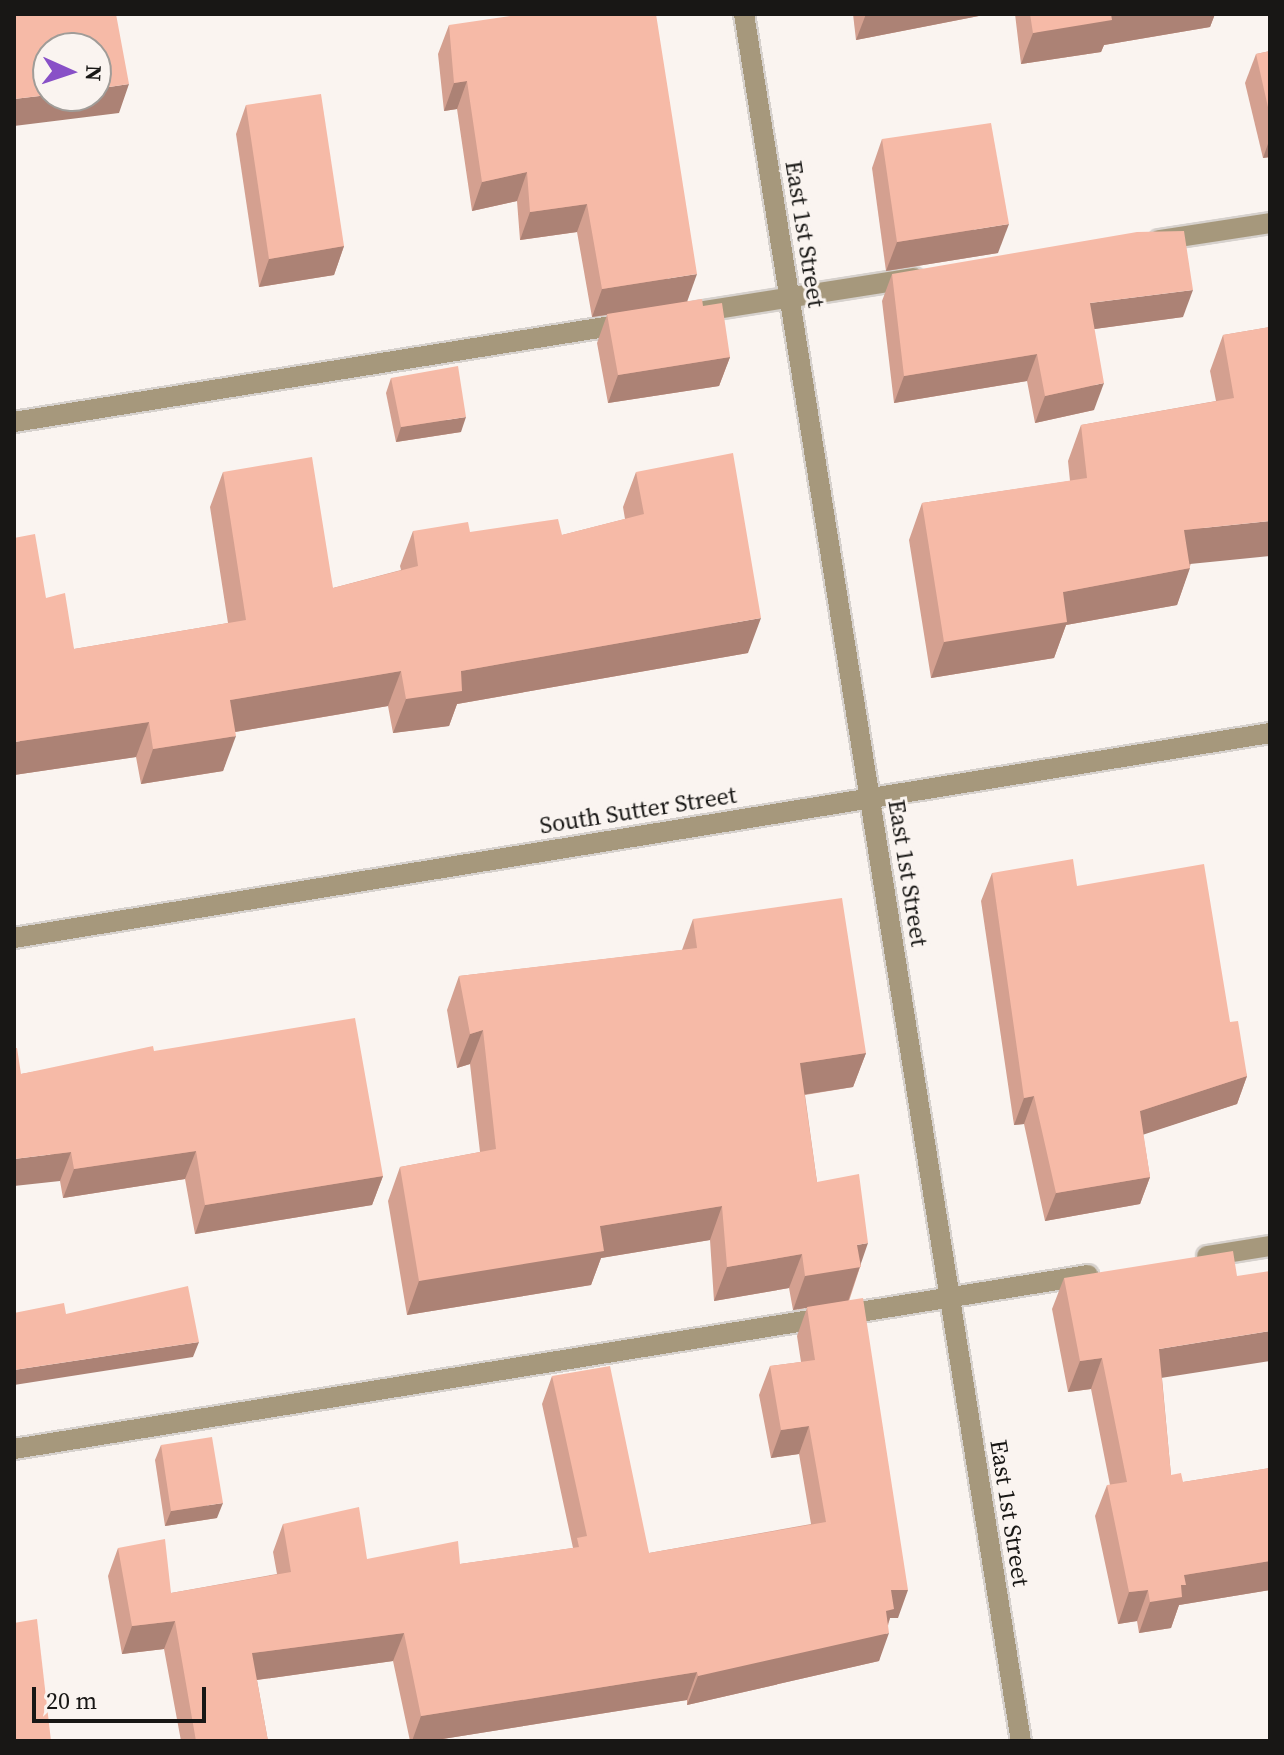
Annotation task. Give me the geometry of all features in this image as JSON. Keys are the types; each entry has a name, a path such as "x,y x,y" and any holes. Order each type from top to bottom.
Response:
{"street":[{"name":"East 1st Street","path":"744,14 1021,1741"},
{"path":"1130,245 1270,223"},
{"path":"681,315 929,276"},
{"path":"14,422 650,320"},
{"name":"South Sutter Street","path":"14,938 1270,733"},
{"path":"1178,1261 1270,1246"},
{"path":"14,1449 1117,1271"}],"building":[{"path":"14,14 116,14 129,84 112,87 112,32 32,32 32,97 14,99"},
{"path":"524,14 656,14 697,274 602,289 587,204 530,212 527,172 482,182 467,81 454,83 449,25"},
{"path":"1030,14 1111,14 1112,20 1033,33"},
{"path":"1270,51 1270,116 1256,54"},
{"path":"321,94 344,246 269,259 246,105"},
{"path":"991,123 1009,224 897,242 882,139"},
{"path":"1184,231 1193,290 1090,303 1104,383 1045,396 1037,354 904,376 892,274 1137,232"},
{"path":"702,299 703,306 722,303 730,357 618,375 607,314"},
{"path":"1270,327 1270,521 1184,530 1190,568 1063,592 1067,622 944,642 922,503 1087,478 1081,425 1234,398 1223,335"},
{"path":"458,366 466,417 401,427 391,378"},
{"path":"733,453 761,618 461,671 462,691 406,699 401,671 230,700 236,736 153,749 149,722 14,742 14,538 35,534 46,598 65,593 74,649 246,620 223,472 312,457 333,588 418,566 413,531 468,522 470,532 558,519 562,535 644,514 636,472"},
{"path":"1073,859 1077,886 1204,864 1230,1022 1238,1021 1247,1076 1140,1111 1150,1177 1056,1193 1034,1096 1024,1098 992,873"},
{"path":"842,898 866,1053 800,1063 817,1182 859,1174 868,1243 857,1245 861,1267 805,1276 802,1254 727,1267 722,1206 600,1226 604,1251 419,1281 400,1167 496,1149 483,1030 470,1034 459,976 697,948 693,919"},
{"path":"355,1018 383,1176 205,1205 196,1151 74,1169 71,1152 14,1159 14,1048 17,1048 21,1074 153,1046 154,1051"},
{"path":"1233,1251 1237,1276 1270,1271 1270,1331 1159,1349 1171,1475 1181,1473 1183,1482 1270,1468 1270,1561 1184,1575 1186,1585 1181,1585 1182,1597 1150,1602 1148,1590 1129,1592 1107,1485 1127,1482 1102,1358 1080,1361 1064,1278"},
{"path":"188,1286 199,1342 14,1370 14,1313 64,1303 66,1314"},
{"path":"863,1298 908,1590 891,1590 894,1609 886,1611 889,1633 698,1676 697,1672 421,1716 404,1633 252,1653 268,1741 196,1741 175,1621 132,1626 118,1548 165,1539 171,1593 291,1572 283,1524 359,1507 367,1559 458,1541 460,1564 579,1547 577,1538 587,1536 552,1376 610,1366 649,1553 826,1522 809,1426 781,1430 770,1366 815,1360 807,1307"},
{"path":"212,1437 223,1503 171,1511 161,1445"},
{"path":"37,1619 51,1741 14,1741 14,1623"}]}
